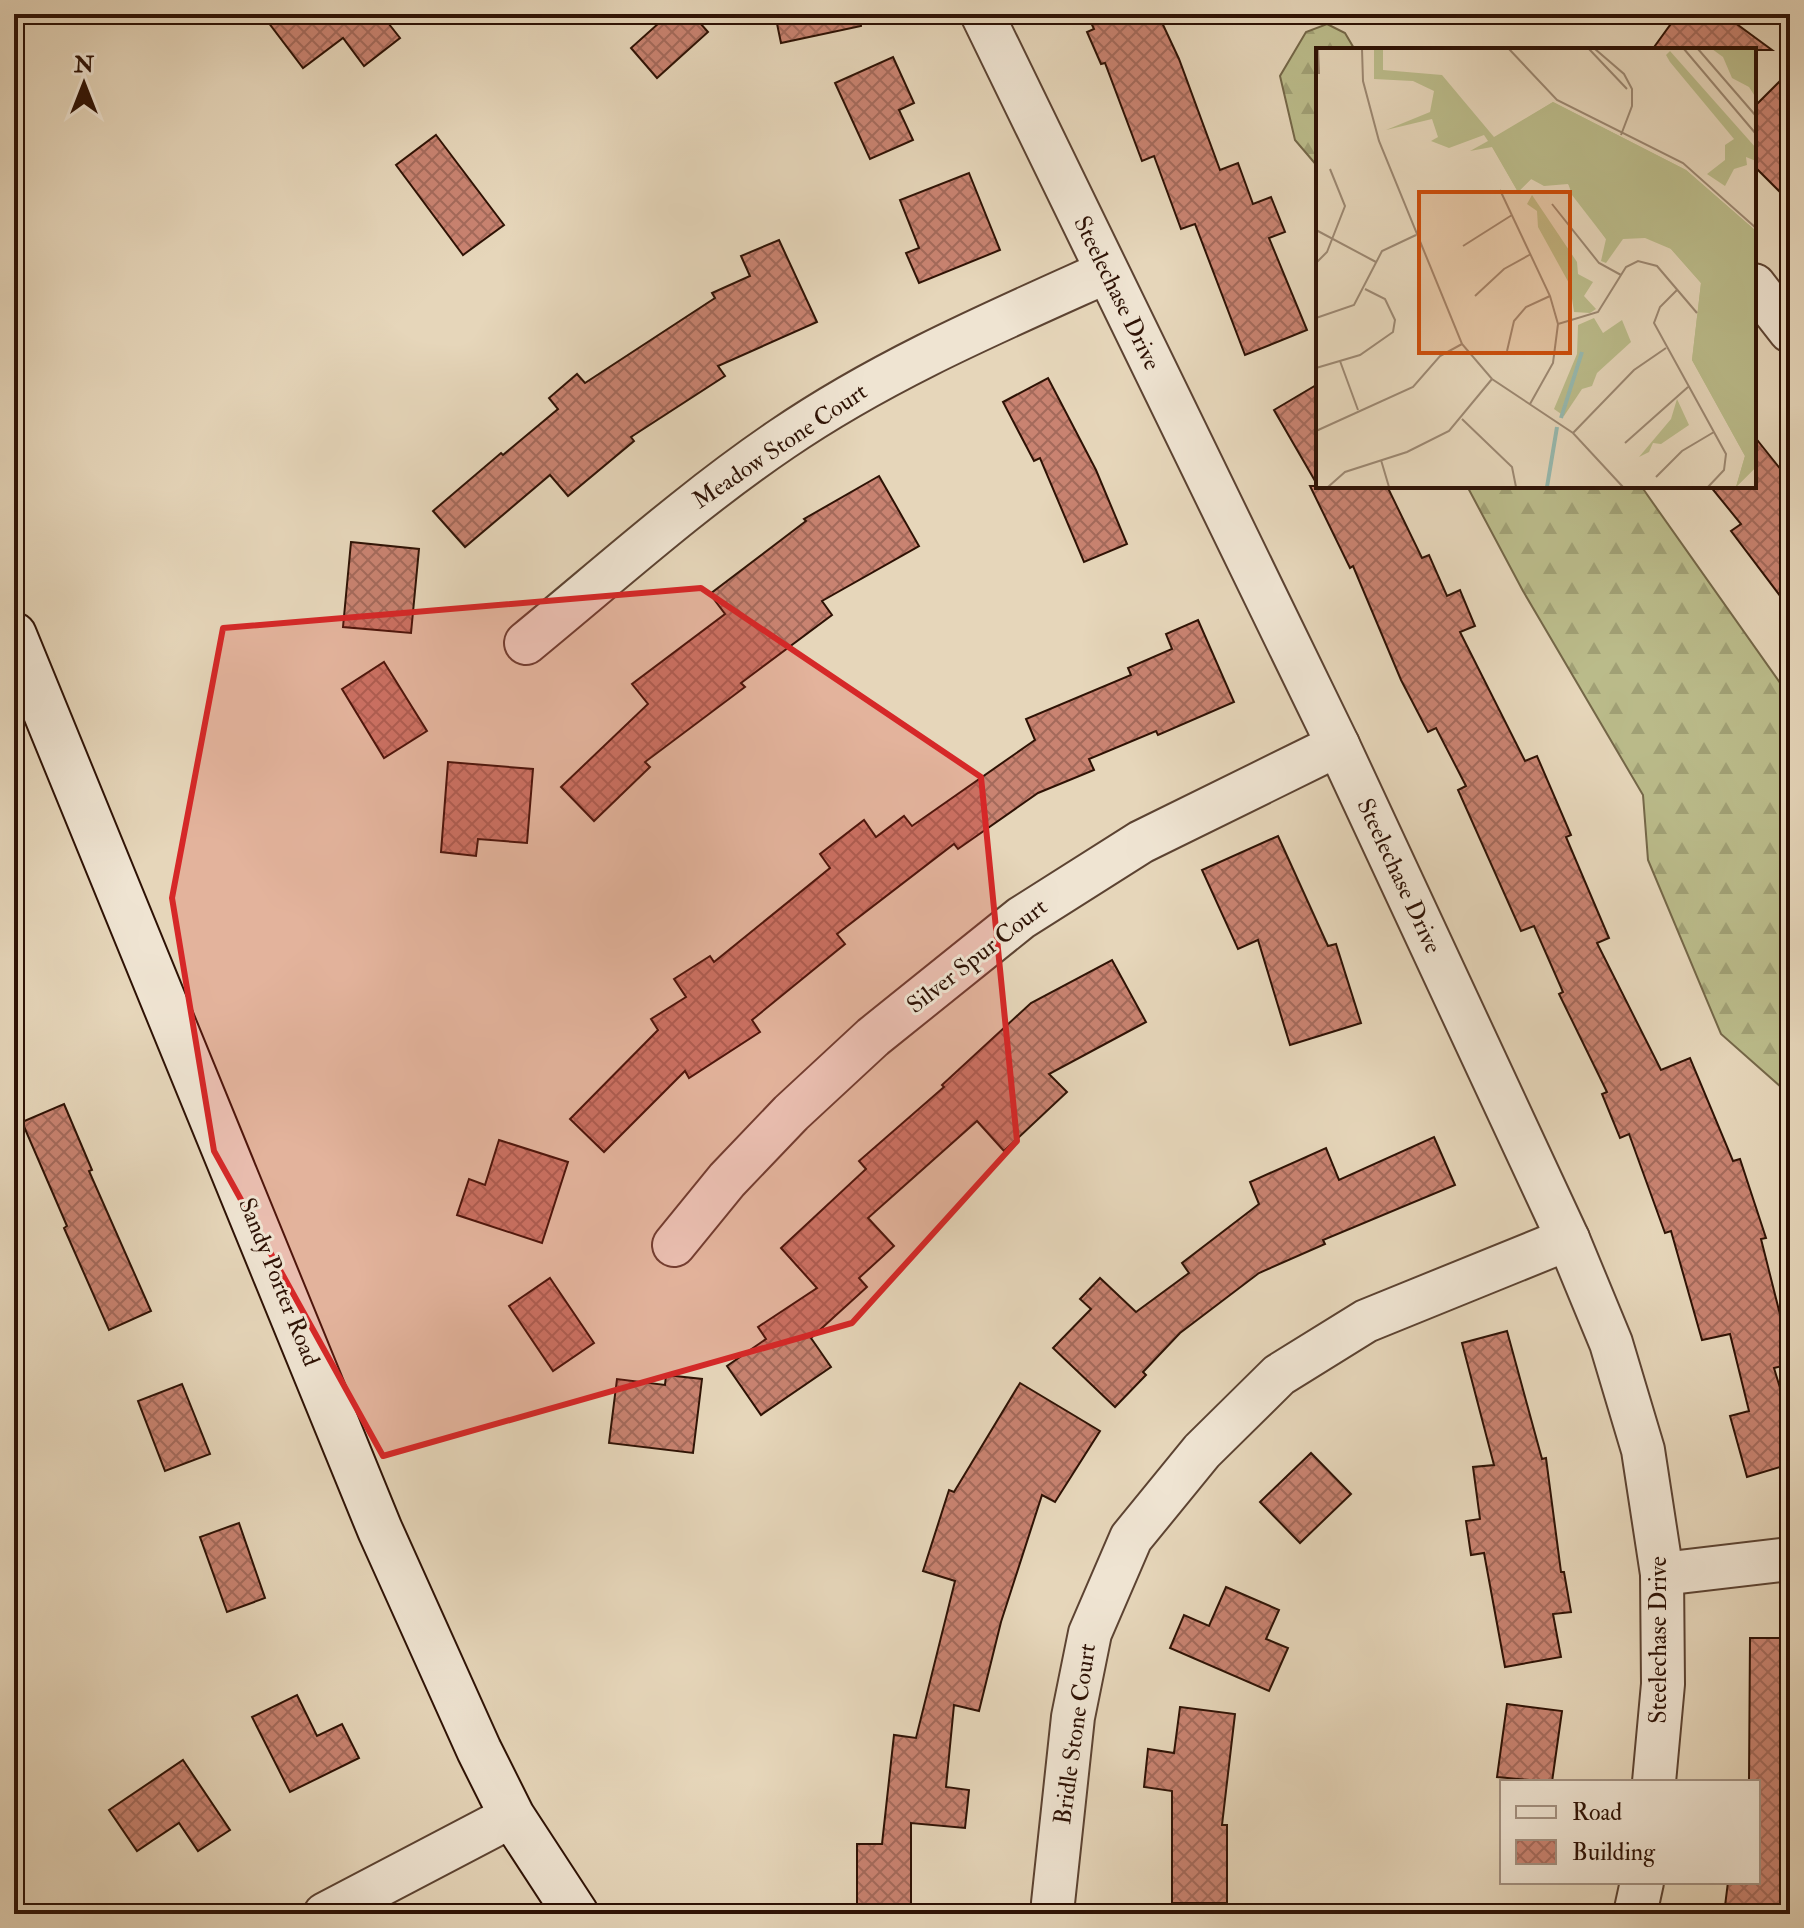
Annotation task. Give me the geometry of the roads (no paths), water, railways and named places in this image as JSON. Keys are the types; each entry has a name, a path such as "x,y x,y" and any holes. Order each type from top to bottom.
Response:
{"street":[{"name":"Steelechase Drive","path":"982,14 1338,745 1568,1239 1611,1343 1643,1450 1662,1574 1663,1684 1654,1780"},
{"name":"Meadow Stone Court","path":"526,643 690,507 782,439 869,385 990,324 1106,272"},
{"path":"1756,288 1790,331"},
{"name":"Sandy Porter Road","path":"14,635 380,1530 512,1816 576,1914"},
{"name":"Silver Spur Court","path":"674,1245 727,1180 791,1113 873,1037 1021,918 1141,842 1338,745"},
{"name":"Bridle Stone Court","path":"1053,1903 1073,1717 1090,1633 1131,1538 1202,1451 1279,1375 1366,1321 1568,1239"},
{"path":"1662,1574 1790,1559"},
{"path":"325,1914 512,1816"},
{"path":"1635,1914 1642,1884"}]}
